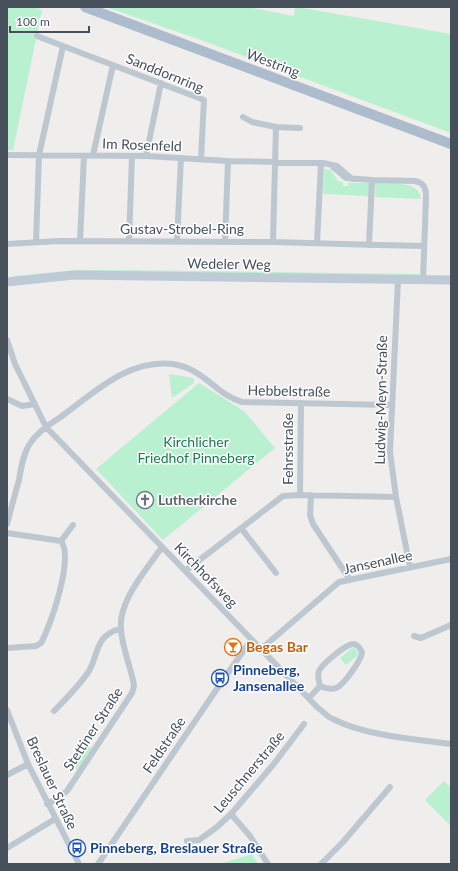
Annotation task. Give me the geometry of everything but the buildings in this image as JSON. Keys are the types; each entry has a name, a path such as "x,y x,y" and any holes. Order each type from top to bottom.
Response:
{"main road":[{"name":"Westring","path":"85,7 451,144"},
{"name":"Wedeler Weg","path":"7,282 74,275 451,280"}],"street":[{"name":"Sanddornring","path":"37,36 204,100 200,159"},
{"path":"36,242 39,155 63,46"},
{"path":"93,156 113,65"},
{"path":"146,156 161,83"},
{"path":"243,117 252,122 276,127 300,128"},
{"path":"273,242 276,127"},
{"name":"Im Rosenfeld","path":"7,156 146,156 228,161 321,163 329,164 346,178 420,182 424,186 426,197 423,280"},
{"path":"80,241 84,156"},
{"path":"129,241 132,156"},
{"path":"177,241 181,158"},
{"path":"225,242 228,161"},
{"path":"317,243 321,163"},
{"path":"370,244 372,180"},
{"name":"Gustav-Strobel-Ring","path":"7,244 80,241 177,241 424,246"},
{"name":"Ludwig-Meyn-Straße","path":"398,280 390,452 396,497 410,567"},
{"name":"Kirchhofsweg","path":"7,340 15,364 46,427 251,640 331,719 353,727 387,735 451,744"},
{"name":"Hebbelstraße","path":"46,427 115,377 136,368 153,364 174,364 192,369 226,394 242,402 392,405"},
{"path":"7,399 22,406 35,404"},
{"name":"Fehrsstraße","path":"300,495 301,403"},
{"path":"7,523 26,453 30,444 46,427"},
{"path":"185,571 282,497 311,495 396,497"},
{"name":"Fehrsstraße","path":"311,495 310,515 313,524 350,580"},
{"path":"61,541 72,525"},
{"path":"241,528 276,573"},
{"path":"7,532 61,541 66,553 64,574 42,641 36,646 7,648"},
{"name":"Stettiner Straße","path":"48,804 67,791 132,693 134,686 133,680 120,628 122,611 125,602 162,548"},
{"name":"Jansenallee","path":"261,649 339,582 451,558"},
{"path":"414,636 421,638 451,626"},
{"path":"54,711 76,689 89,670 100,643 112,631 120,628"},
{"name":"Feldstraße","path":"98,864 218,686 251,640"},
{"path":"349,645 355,645 360,648 362,652 360,659 342,684 334,688 320,686 318,675 321,666 349,645"},
{"path":"309,698 320,686"},
{"name":"Breslauer Straße","path":"7,710 28,764 79,864"},
{"name":"Leuschnerstraße","path":"187,841 199,840 217,827 231,814 273,765 304,724"},
{"path":"7,775 28,764"},
{"path":"321,864 343,842 390,787"},
{"path":"231,814 250,836 268,864"},
{"path":"7,848 55,819"}],"green space":[{"path":"7,7 34,7 42,10 13,150 7,150"},
{"path":"106,7 247,7 294,16 295,7 297,7 451,34 451,133 198,39"},
{"path":"324,169 331,170 338,181 343,182 343,186 348,186 348,183 370,183 369,196 323,194"},
{"path":"375,183 395,183 410,186 419,193 421,199 375,197"},
{"path":"77,270 420,274 419,276 14,278 14,276"},
{"path":"169,374 194,378 194,383 172,398"},
{"name":"Kirchlicher Friedhof Pinneberg","path":"199,383 244,411 275,448 163,540 96,469"},
{"path":"352,648 357,651 358,655 346,665 340,658"},
{"path":"86,744 92,748 77,771 71,759 78,754"},
{"path":"444,781 451,788 451,826 425,800"},
{"path":"252,854 258,864 220,864"}],"place":[{"name":"Lutherkirche","path":"145,500"},
{"name":"Begas Bar","path":"233,647"},
{"name":"Pinneberg, Jansenallee","path":"220,678"},
{"name":"Pinneberg, Breslauer Straße","path":"77,848"}]}
